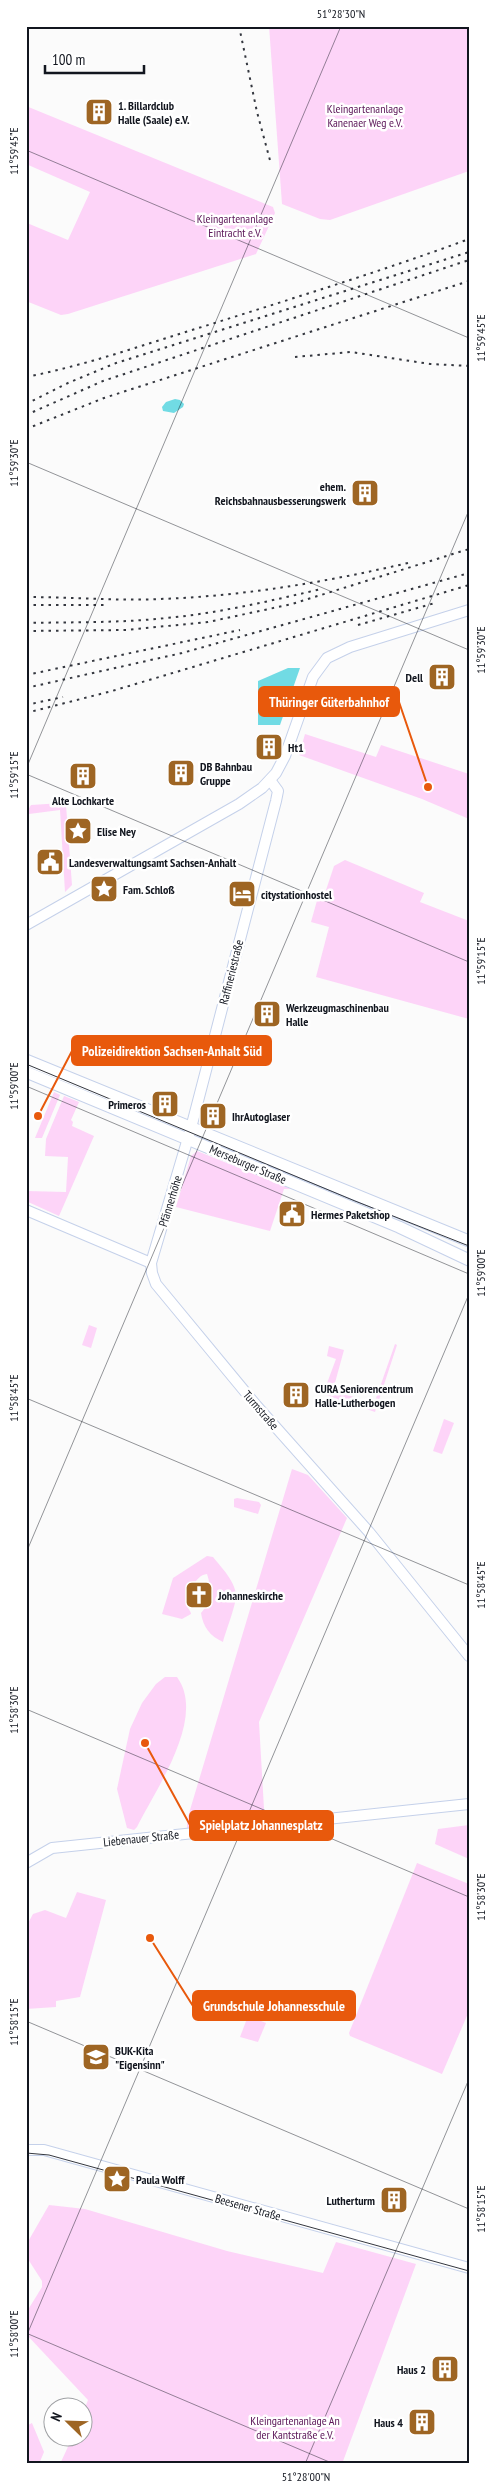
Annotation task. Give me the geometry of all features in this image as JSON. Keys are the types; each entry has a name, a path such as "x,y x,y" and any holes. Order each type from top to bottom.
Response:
{"main road":[{"name":"Merseburger Straße","path":"26,1060 469,1260"},
{"name":"Merseburger Straße","path":"26,1072 469,1241"}],"street":[{"path":"26,925 230,809 266,784 285,756 313,677 327,658 350,647 469,610"},
{"name":"Raffineriestraße","path":"190,1134 278,792 266,784"},
{"name":"Pfännerhöhe","path":"151,1263 190,1134"},
{"path":"26,1210 151,1263"},
{"name":"Turmstraße","path":"151,1263 156,1284 256,1405 346,1504 469,1656"},
{"name":"Liebenauer Straße","path":"26,1863 52,1848 469,1804"},
{"name":"Beesener Straße","path":"26,2150 44,2150 469,2268"}],"green space":[{"name":"Kleingartenanlage Kanenaer Weg e.V.","path":"269,26 469,26 469,171 330,220 320,219 282,204"},
{"name":"Kleingartenanlage Eintracht e.V.","path":"26,106 273,207 275,213 256,254 68,314 61,315 26,301 27,223 68,240 90,192 26,164"},
{"path":"305,734 376,757 381,745 469,774 469,819 422,799 299,755"},
{"path":"62,803 66,805 72,885 65,892 60,810 29,814 28,810 31,805"},
{"path":"345,860 424,893 420,902 469,921 469,1019 316,977 329,927 311,922 318,897 323,899 334,866"},
{"path":"54,1092 60,1095 42,1138 35,1138"},
{"path":"64,1096 79,1102 71,1120 73,1122 72,1126 94,1136 59,1216 26,1201 27,1191 66,1192 68,1157 45,1156 46,1139"},
{"path":"197,1151 291,1189 284,1189 270,1231 176,1207 191,1156"},
{"path":"89,1325 97,1328 91,1348 82,1345"},
{"path":"395,1344 397,1345 375,1412 323,1394 336,1359 327,1356 329,1346 344,1350 333,1390 374,1404"},
{"path":"444,1419 454,1423 442,1454 433,1451"},
{"path":"292,1469 308,1475 347,1518 259,1722 265,1826 187,1834 187,1820"},
{"path":"234,1499 259,1502 261,1505 258,1514 234,1507"},
{"path":"207,1556 213,1557 220,1565 230,1579 236,1595 223,1642 214,1637 205,1627 202,1618 201,1613 209,1595 207,1574 202,1575 195,1582 190,1592 187,1605 191,1614 182,1619 162,1614 173,1578"},
{"path":"165,1677 177,1677 185,1694 186,1713 182,1733 175,1754 134,1830 127,1828 117,1789 130,1729 142,1703 156,1684"},
{"path":"469,1825 469,1859 435,1844 438,1829"},
{"path":"417,1863 469,1884 469,2011 442,2074 350,2036 349,2033"},
{"path":"77,1892 106,1900 80,1997 56,2001 56,2007 26,2009 26,1927 33,1914 45,1910 66,1918"},
{"path":"248,2016 266,2023 258,2042 240,2037"},
{"name":"Kleingartenanlage An der Kantstraße e.V.","path":"49,2205 85,2209 227,2251 323,2273 336,2242 416,2264 342,2464 60,2464 67,2448 92,2448 92,2398 86,2398 26,2334 26,2313 42,2287 42,2281 26,2256 26,2245"},
{"path":"32,2423 44,2452 39,2464 26,2464 26,2426"}],"water":[{"path":"175,399 180,400 184,404 183,407 174,413 163,411 162,407 166,402"},
{"path":"288,668 300,668 280,725 258,725 258,681"}],"tram line":[{"path":"26,1064 355,1201 469,1246"},
{"path":"26,2153 49,2155 469,2271"}],"railway":[{"path":"239,26 257,112 271,164"},
{"path":"26,377 139,347 338,284 469,239"},
{"path":"26,404 68,383 116,363 469,252"},
{"path":"26,415 103,381 469,260"},
{"path":"26,429 104,398 469,281"},
{"path":"295,357 351,352 430,364 469,366"},
{"path":"26,631 126,630 208,622 292,604 469,549"},
{"path":"26,597 143,599 223,595 316,582 408,563"},
{"path":"26,688 182,653 469,573"},
{"path":"26,713 112,691 469,585"},
{"path":"26,623 132,621 186,616 244,606 321,589"},
{"path":"358,625 435,603"},
{"path":"26,605 106,605"},
{"path":"26,675 240,630"},
{"path":"26,705 63,697"}],"place":[{"name":"1. Billardclub Halle (Saale) e.V.","path":"99,112"},
{"name":"ehem. Reichsbahnausbesserungswerk","path":"365,493"},
{"name":"Dell","path":"442,677"},
{"name":"Ht1","path":"269,747"},
{"name":"DB Bahnbau Gruppe","path":"181,773"},
{"name":"Alte Lochkarte","path":"83,776"},
{"name":"Thüringer Güterbahnhof","path":"428,787"},
{"name":"Elise Ney","path":"78,831"},
{"name":"Landesverwaltungsamt Sachsen-Anhalt","path":"50,862"},
{"name":"Fam. Schloß","path":"104,889"},
{"name":"citystationhostel","path":"242,894"},
{"name":"Werkzeugmaschinenbau Halle","path":"267,1014"},
{"name":"Primeros","path":"165,1104"},
{"name":"Polizeidirektion Sachsen-Anhalt Süd","path":"38,1116"},
{"name":"IhrAutoglaser","path":"213,1116"},
{"name":"Hermes Paketshop","path":"292,1214"},
{"name":"CURA Seniorencentrum Halle-Lutherbogen","path":"296,1395"},
{"name":"Johanneskirche","path":"199,1595"},
{"name":"Spielplatz Johannesplatz","path":"145,1743"},
{"name":"Grundschule Johannesschule","path":"150,1938"},
{"name":"BUK-Kita \"Eigensinn\"","path":"96,2057"},
{"name":"Paula Wolff","path":"117,2179"},
{"name":"Lutherturm","path":"394,2200"},
{"name":"Haus 2","path":"445,2369"},
{"name":"Haus 4","path":"422,2422"}]}
